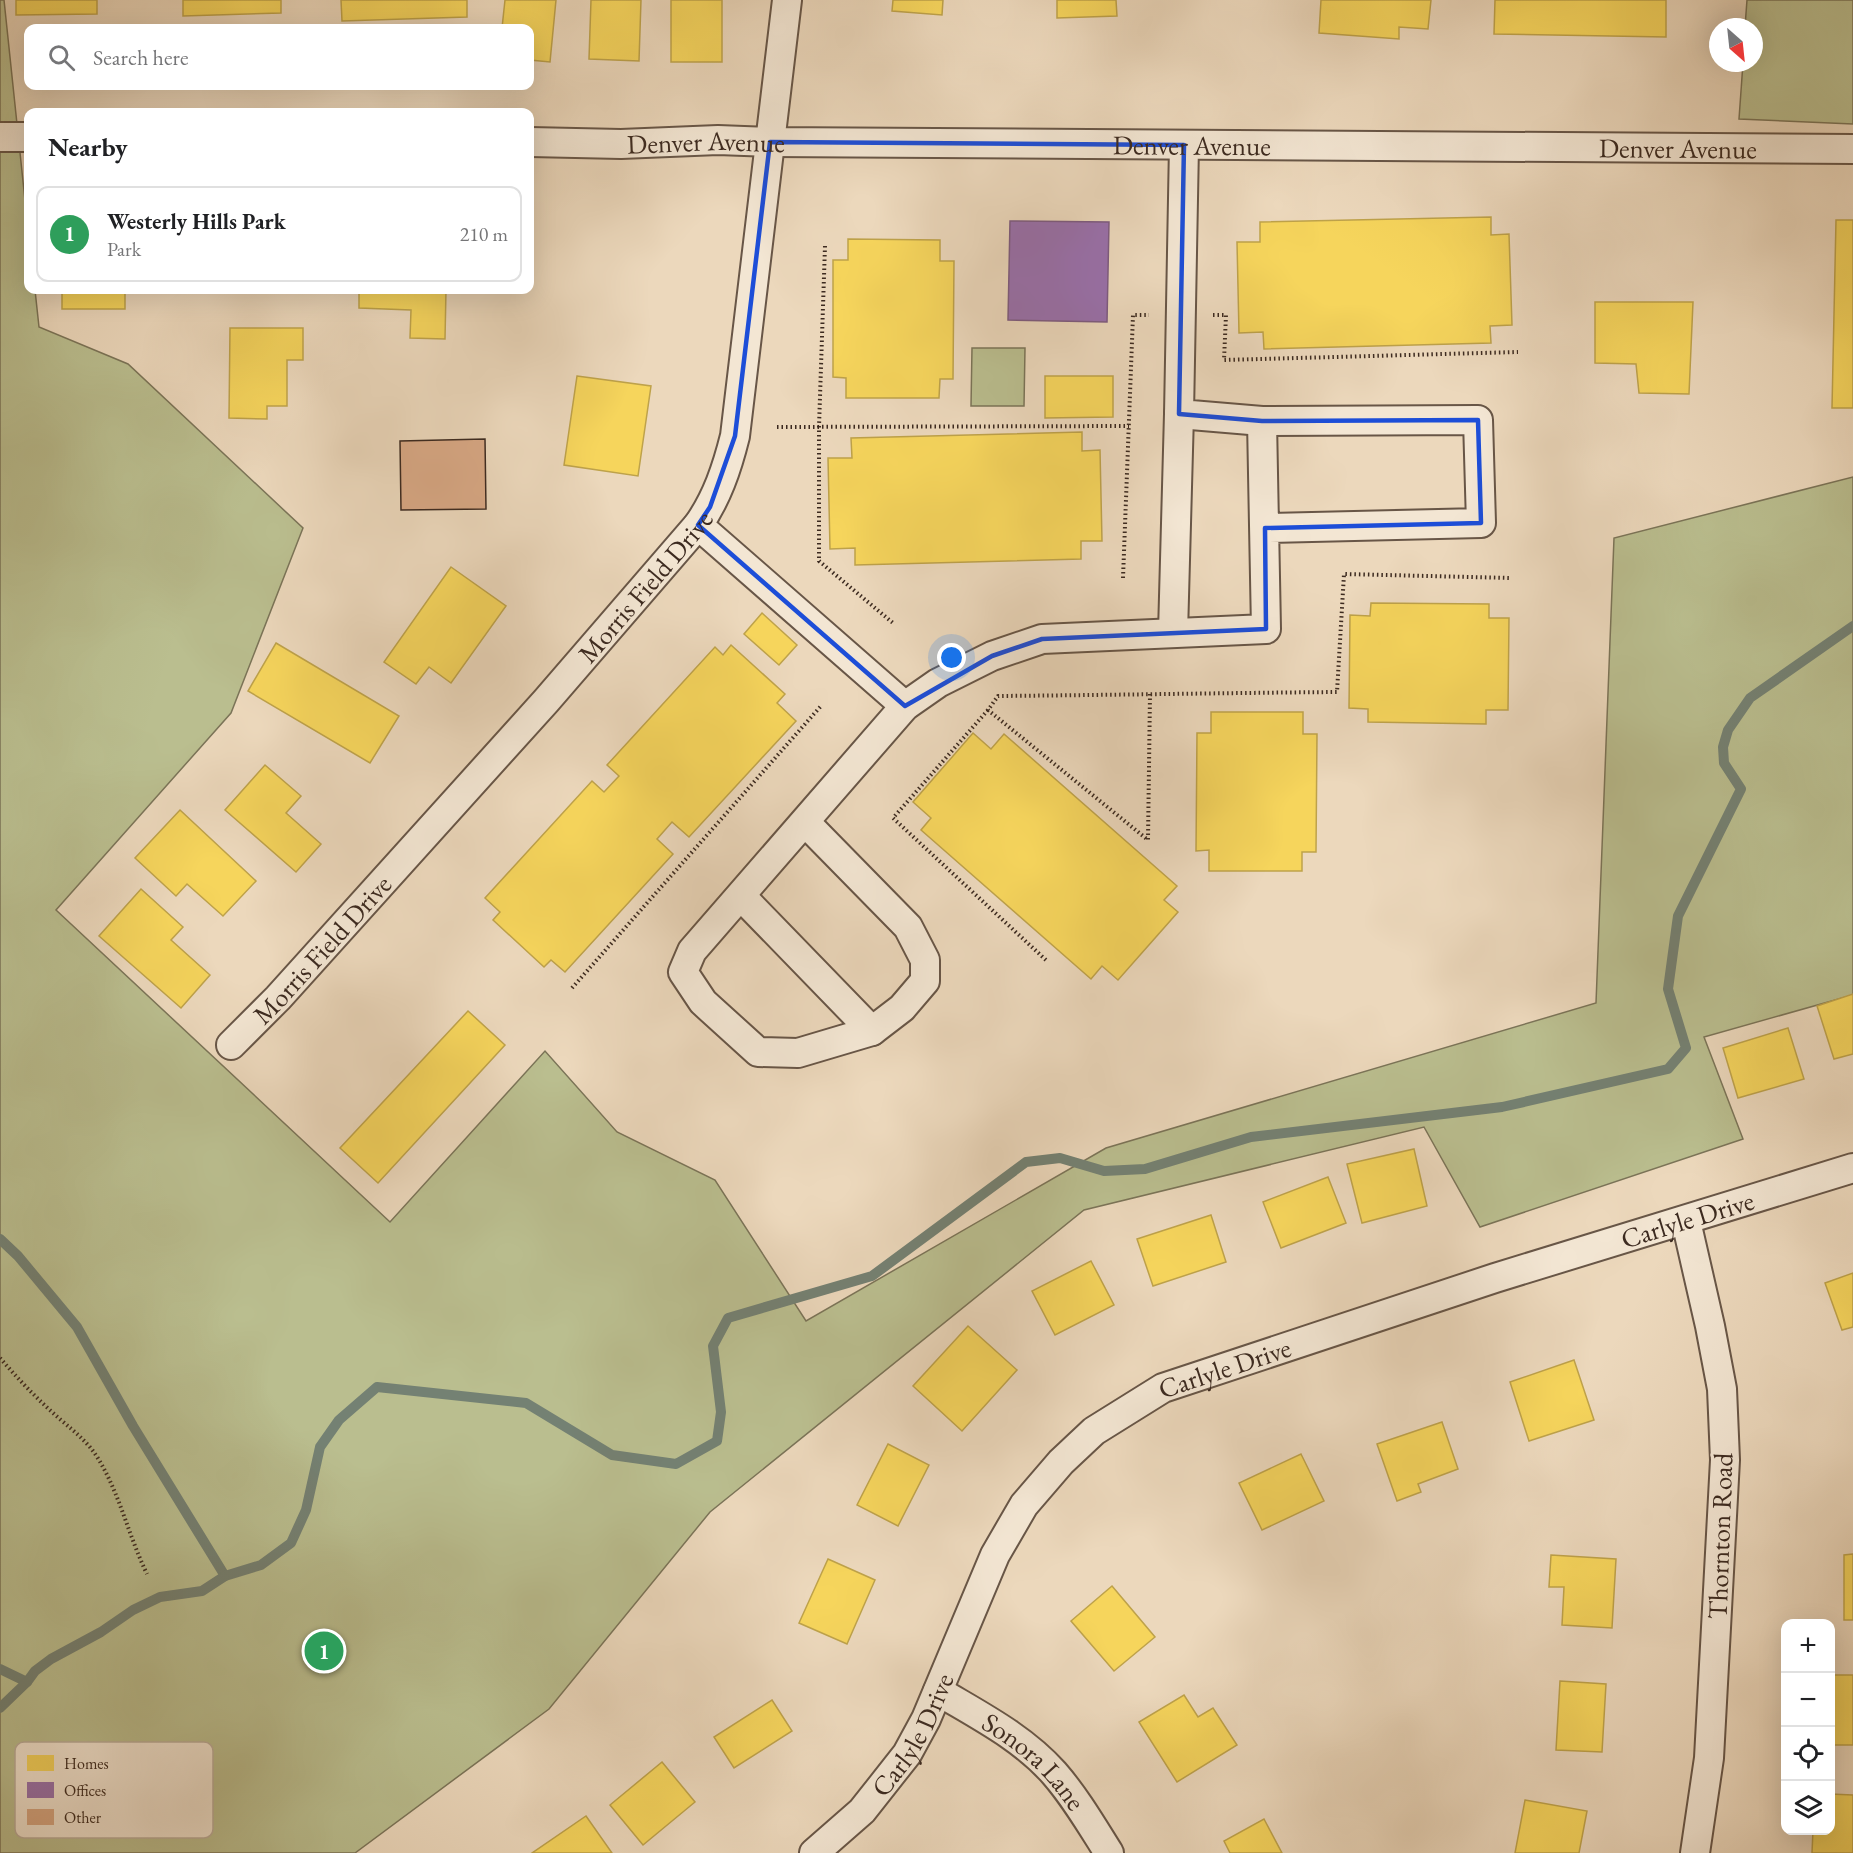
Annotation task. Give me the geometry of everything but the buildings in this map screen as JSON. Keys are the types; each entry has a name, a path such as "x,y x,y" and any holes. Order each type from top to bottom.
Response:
{"street":[{"name":"Morris Field Drive","path":"231,1044 278,998 546,701 698,525 710,507 727,467 735,436 787,0"},
{"path":"0,137 24,137"},
{"name":"Denver Avenue","path":"534,142 621,144 718,140 1853,149"},
{"path":"1173,633 1184,145"},
{"path":"1179,414 1262,421 1478,420 1481,523 1265,528"},
{"path":"805,822 908,927 925,960 925,981 902,1008 872,1031 798,1053 758,1052 703,1002 683,972 692,951 905,706 938,683 992,656 1042,639 1266,629 1262,421"},
{"path":"698,525 905,706"},
{"path":"741,896 872,1031"},
{"name":"Carlyle Drive","path":"814,1853 862,1810 907,1754 926,1719 995,1555 1024,1505 1061,1462 1095,1431 1163,1388 1496,1278 1853,1168"},
{"name":"Thornton Road","path":"1686,1221 1722,1389 1725,1460 1709,1758 1695,1853"},
{"name":"Sonora Lane","path":"938,1691 998,1726 1029,1749 1054,1773 1109,1853"}],"path":[{"path":"825,246 819,427 819,561 893,623"},
{"path":"1123,578 1133,315 1150,315"},
{"path":"1206,315 1226,315 1224,360 1518,352"},
{"path":"777,427 1129,426"},
{"path":"1047,961 893,818 998,696 1337,692 1344,574 1511,578"},
{"path":"988,710 1148,840 1150,694"},
{"path":"572,987 821,706"},
{"path":"0,1358 33,1394 81,1436 99,1459 114,1489 136,1551 147,1574"}],"highlighted area":[{"path":"770,142 1184,145 1179,414 1262,421 1478,420 1481,523 1265,528 1266,629 1042,639 992,656 905,706 698,525 710,507 735,436"}],"green space":[{"path":"0,0 4,0 24,191 24,294 35,294 39,327 128,364 303,528 231,713 56,910 390,1222 545,1051 617,1132 715,1180 806,1321 1106,1148 1596,1003 1614,538 1853,477 1853,995 1704,1037 1743,1139 1480,1227 1424,1127 1084,1210 710,1512 549,1709 355,1853 0,1853"},
{"path":"1747,0 1853,0 1853,124 1739,119 1742,72 1763,72 1763,18 1746,18"},
{"path":"972,348 1025,348 1024,406 971,406"}],"waterway":[{"path":"0,1708 35,1671 51,1659 101,1632 133,1610 160,1597 202,1591 225,1576 261,1565 291,1543 306,1510 320,1447 339,1420 377,1387 526,1403 612,1455 676,1464 717,1441 721,1412 713,1346 728,1318 872,1276 1026,1162 1060,1158 1104,1171 1145,1169 1251,1137 1502,1107 1668,1069 1686,1048 1668,989 1678,916 1741,789 1724,763 1723,747 1728,730 1750,698 1853,626"},
{"path":"0,1239 18,1256 77,1327 133,1426 225,1576"},
{"path":"0,1669 27,1682"}],"place":[{"name":"Westerly Hills Park","path":"324,1651"}]}
